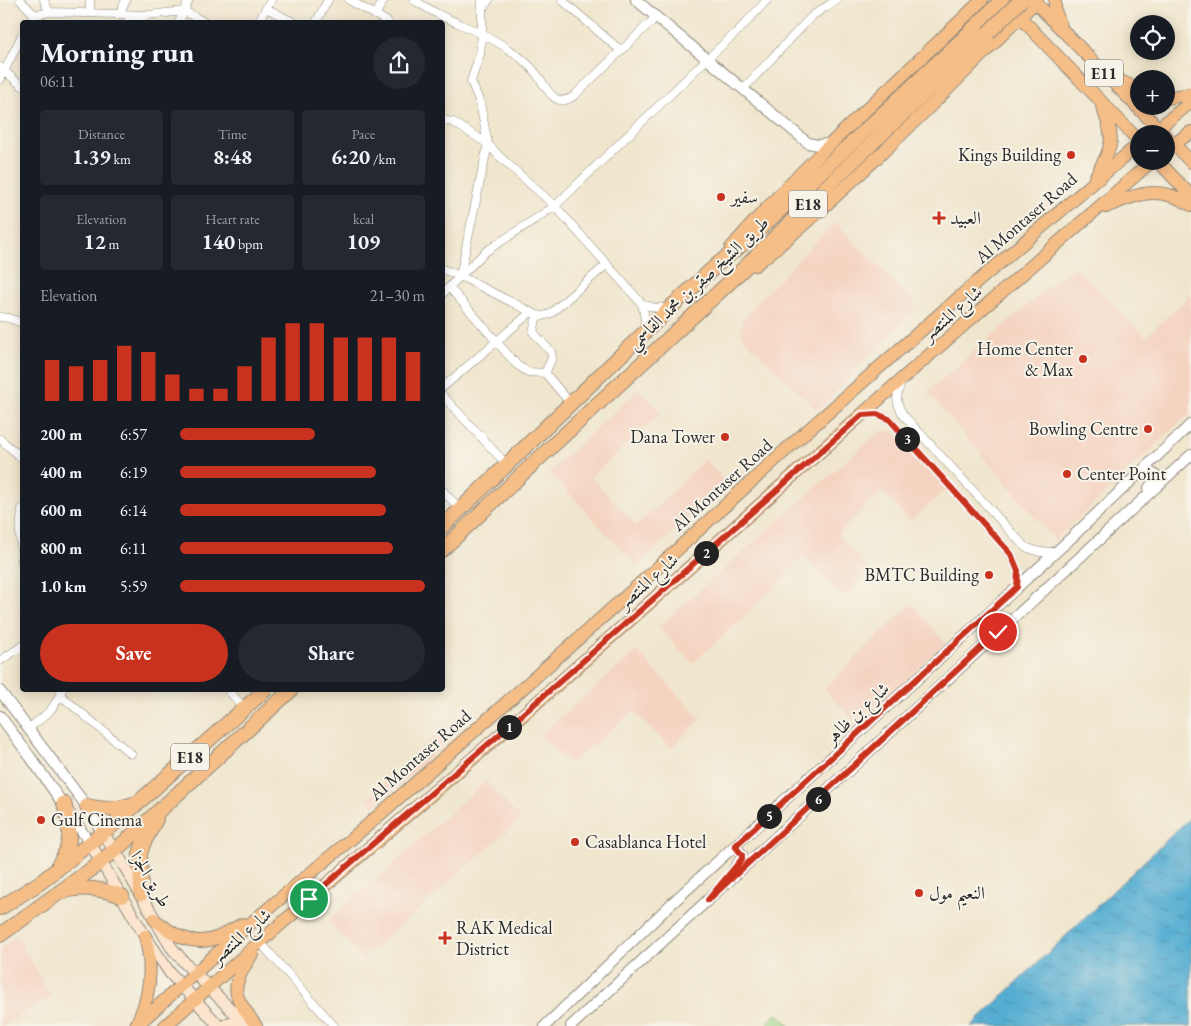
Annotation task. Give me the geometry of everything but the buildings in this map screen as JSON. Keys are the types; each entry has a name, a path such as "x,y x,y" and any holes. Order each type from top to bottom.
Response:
{"highway":[{"name":"طريق الشيخ صقر بن محمد القاسمي","path":"445,547 732,280 984,28 1003,0"},
{"name":"طريق الشيخ صقر بن محمد القاسمي","path":"445,524 718,264 984,28 1032,1"},
{"name":"E18","path":"0,908 52,874 103,833 263,692"},
{"name":"E18","path":"0,935 102,861 289,692"},
{"path":"87,806 117,809 139,802"},
{"path":"52,874 70,842 64,803"},
{"path":"140,894 140,854 159,811"},
{"path":"56,893 81,888 94,889 122,896"}],"main road":[{"path":"965,16 971,0"},
{"path":"718,264 750,226 833,143 982,0"},
{"name":"E11","path":"1003,0 1130,133"},
{"path":"1055,0 1055,11 1063,31"},
{"path":"732,280 763,258 833,198 1002,37 1032,1"},
{"name":"E11","path":"1032,1 1105,74 1151,125"},
{"path":"1002,37 1017,33 1032,35 1041,40"},
{"path":"1105,74 1130,86"},
{"path":"1175,97 1191,94"},
{"path":"1092,185 1109,153 1112,141 1110,126 1100,101"},
{"path":"1173,125 1191,102"},
{"path":"1175,135 1191,132"},
{"name":"E11","path":"1175,148 1191,162"},
{"name":"Al Montaser Road","path":"195,973 251,923 369,824 636,588 942,312 1130,151"},
{"name":"شارع المنتصر","path":"165,1026 1142,170"},
{"path":"1166,170 1191,196"},
{"path":"1094,212 1133,195 1149,192 1172,196 1191,205"},
{"name":"طريق الجزا","path":"103,833 115,850 171,947 247,1026"},
{"name":"طريق الجزا","path":"90,843 145,936 170,974 219,1026"},
{"path":"154,919 178,936 197,941 213,939 235,928 251,923"},
{"path":"135,1026 141,1014 149,985 150,960 145,936"},
{"path":"256,1026 237,999 235,989 240,972 260,942"},
{"name":"شارع المنتصر","path":"135,1026 195,973"},
{"path":"224,1026 230,1024 235,1026"}],"street":[{"path":"20,0 35,15"},
{"path":"44,0 49,12"},
{"path":"90,0 90,12"},
{"path":"119,14 126,0"},
{"path":"180,20 189,0"},
{"path":"259,20 271,0"},
{"path":"317,20 328,0"},
{"path":"348,0 384,20"},
{"path":"375,15 384,0"},
{"path":"414,0 439,15 482,33 508,48 538,76 550,95 563,100 568,100 575,95 656,17"},
{"path":"460,276 488,144 480,103 471,81 480,54 482,0"},
{"path":"482,11 489,0"},
{"path":"562,0 620,50"},
{"path":"636,0 808,142 818,145 833,143"},
{"path":"445,291 485,252 555,206 740,29 767,0"},
{"path":"743,89 812,16 836,0"},
{"path":"266,8 289,20"},
{"path":"31,20 35,15 49,12 148,15 184,11 200,20"},
{"path":"133,20 148,15"},
{"path":"435,20 439,15"},
{"path":"0,80 2,69 20,38"},
{"path":"2,69 20,84"},
{"path":"445,121 453,122 488,144 555,206 642,304 645,319 644,334"},
{"path":"808,142 812,164"},
{"path":"445,270 543,316 550,314 607,264"},
{"path":"449,287 517,366 528,372 545,373 571,404"},
{"path":"642,304 656,308 670,308"},
{"path":"445,385 534,313"},
{"path":"534,313 533,332 551,352 552,358 545,373"},
{"path":"0,317 20,322"},
{"path":"903,378 896,392 897,403 905,417 1025,547 1040,552 1055,552"},
{"path":"445,398 508,466"},
{"path":"445,406 449,403"},
{"path":"862,415 877,414 889,419 1011,554 1018,571 1017,587"},
{"path":"892,423 894,419 905,417"},
{"name":"شارع بن ظاهر","path":"545,1026 625,946 1055,552 1191,424"},
{"path":"0,439 20,456"},
{"name":"شارع بن ظاهر","path":"571,1026 1191,455"},
{"path":"1126,513 1151,486 1155,478 1155,475 1150,472 1138,475"},
{"path":"445,493 461,510"},
{"path":"1011,554 1014,556 1020,555 1025,547"},
{"path":"0,661 20,647"},
{"name":"طريق الجزا","path":"0,691 87,806 103,833"},
{"path":"29,728 50,712 61,692 132,754"},
{"path":"230,692 245,708"},
{"name":"طريق الجزا","path":"0,716 4,726 64,803 90,843"},
{"path":"708,900 742,859 742,855 735,846"},
{"path":"260,942 334,1026"},
{"path":"551,1026 561,1010"}],"shaded area":[{"path":"835,222 917,305 818,411 743,338 741,331 742,323 749,311"},
{"path":"1075,267 1146,337 1191,294 1191,414 1179,423 1055,540 927,392 1051,285"},
{"path":"639,389 661,413 591,477 637,526 705,459 726,482 637,566 549,472"},
{"path":"891,430 948,487 911,521 882,492 837,534 871,570 844,597 803,557 752,609 693,663 658,627 878,433"},
{"path":"912,603 945,643 858,725 824,689"},
{"path":"637,651 701,719 671,748 633,711 570,764 540,735"},
{"path":"442,730 450,739 375,807 367,799"},
{"path":"486,781 521,819 363,958 328,921"},
{"path":"17,937 51,997 4,1026 0,1026 0,948"}],"green space":[{"path":"777,1013 790,1026 764,1026"}],"water":[{"path":"1191,817 1191,1026 971,1026"}],"place":[{"name":"Kings Building","path":"1071,155"},
{"name":"سفير","path":"721,197"},
{"name":"العبيد","path":"939,218"},
{"name":"Home Center & Max","path":"1083,359"},
{"name":"Bowling Centre","path":"1148,429"},
{"name":"Dana Tower","path":"725,437"},
{"name":"Center Point","path":"1067,474"},
{"name":"BMTC Building","path":"989,575"},
{"name":"Gulf Cinema","path":"41,820"},
{"name":"Casablanca Hotel","path":"575,842"},
{"name":"النعيم مول","path":"919,893"},
{"name":"RAK Medical District","path":"445,938"}],"route":[{"path":"309,899 507,728 862,415 877,414 889,419 956,492 1011,554 1017,565 1019,577 1017,587 735,846 742,855 742,859 708,900 998,632"}]}
